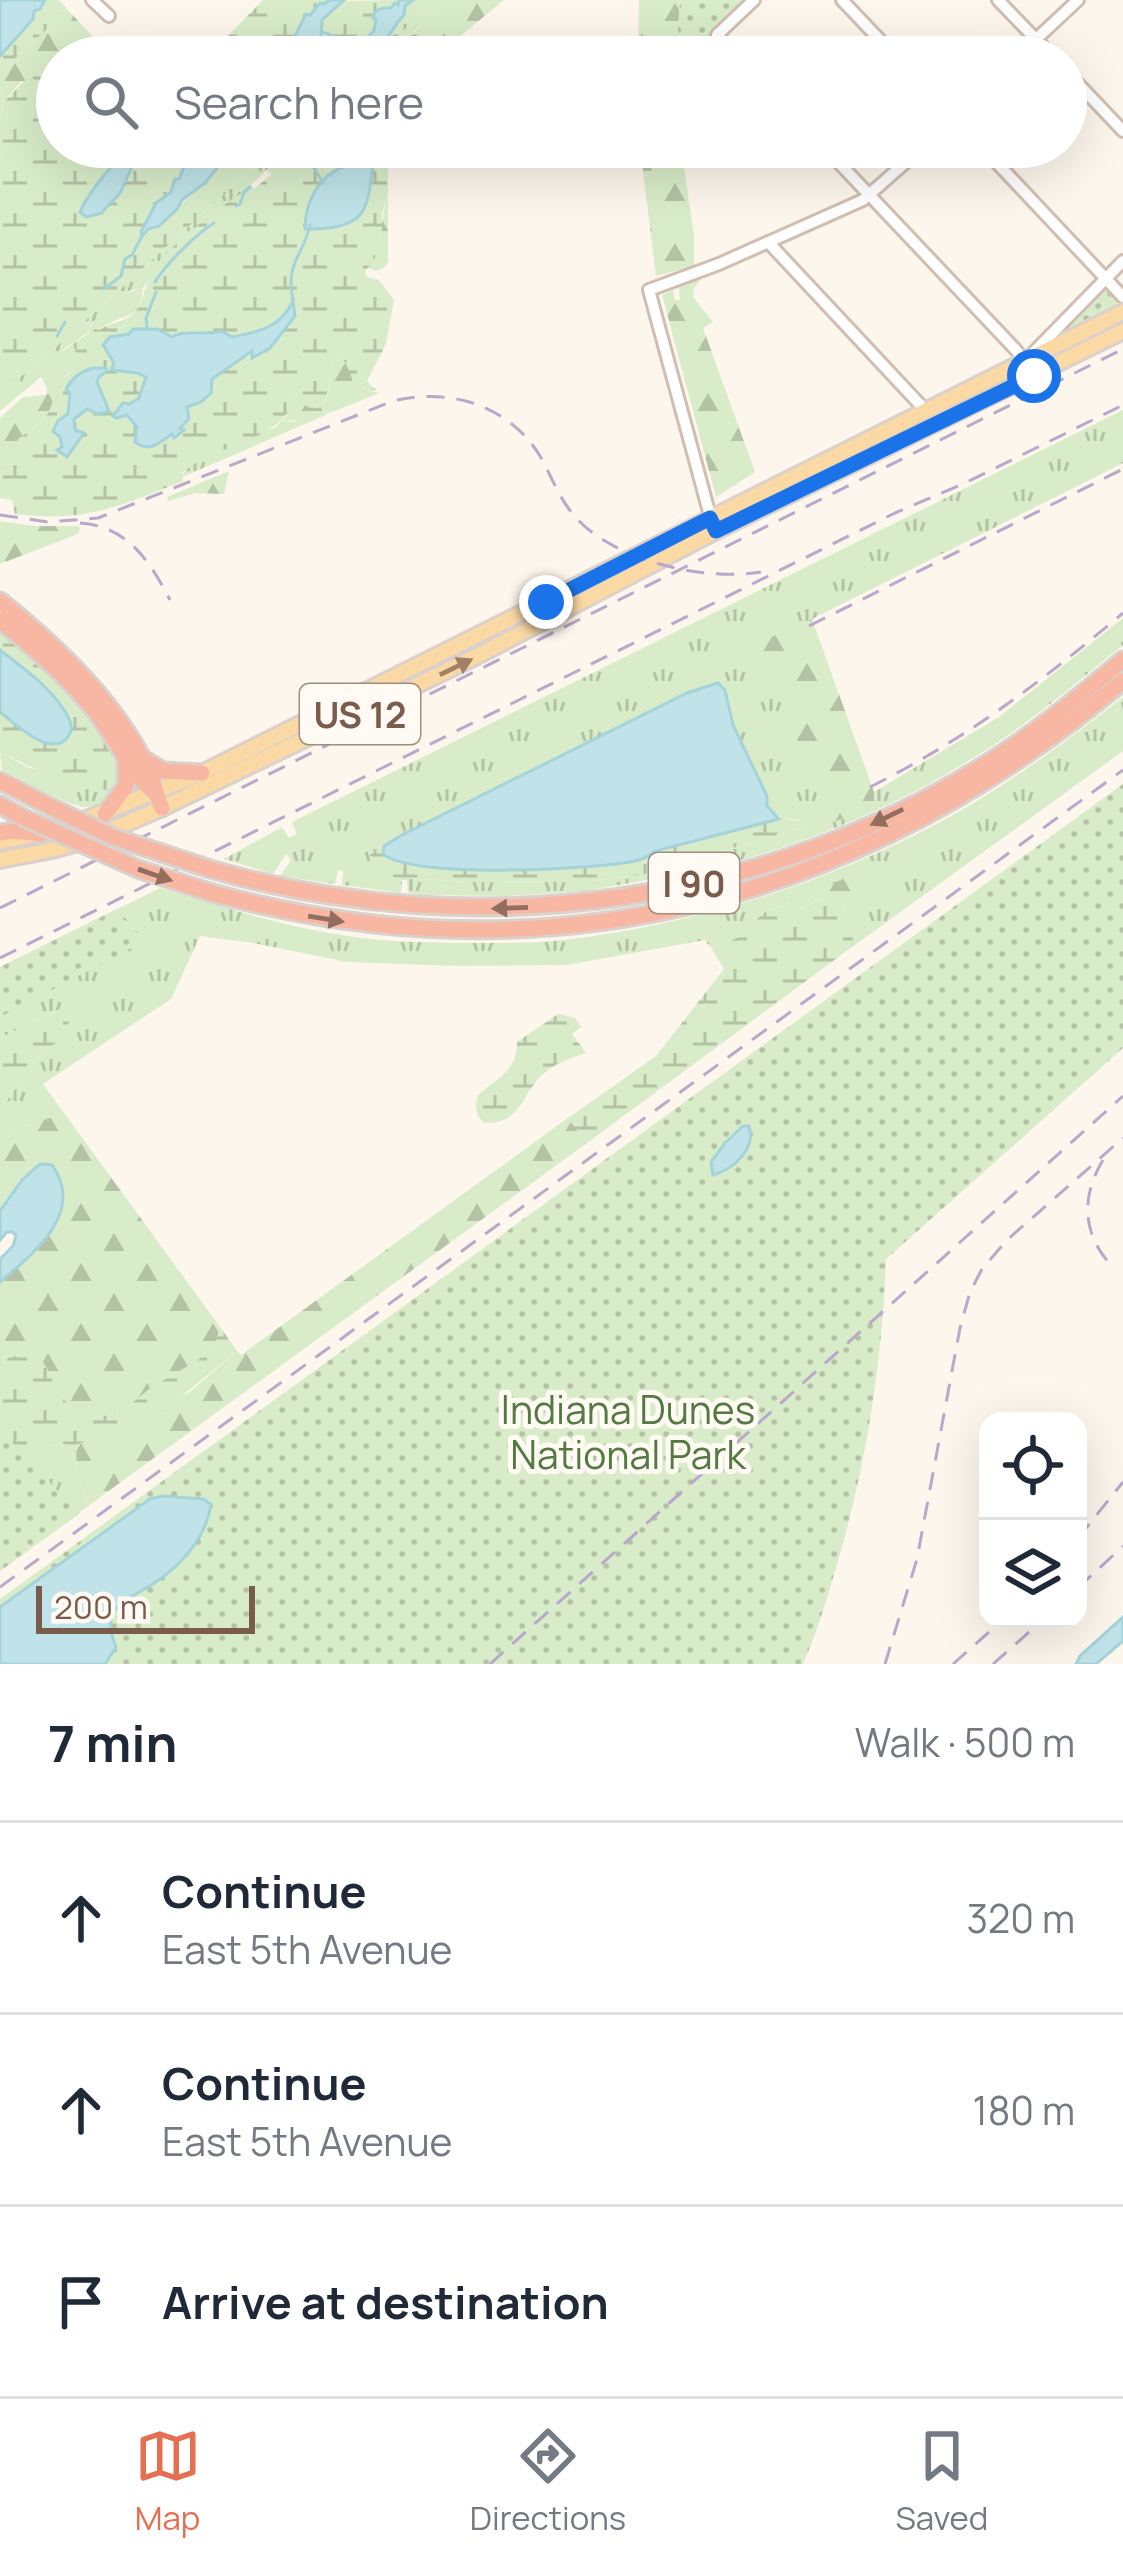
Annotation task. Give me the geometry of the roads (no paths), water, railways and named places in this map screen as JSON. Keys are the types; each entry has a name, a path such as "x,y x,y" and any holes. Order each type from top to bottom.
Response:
{"highway":[{"path":"0,592 27,623"},
{"path":"0,601 73,666 107,706 133,757 163,771 202,772"},
{"path":"0,616 81,694 152,777 158,801"},
{"path":"0,616 65,668 73,666"},
{"name":"I 90","path":"0,781 113,837 274,887 440,908 537,907 607,900 684,886 808,850 916,803 1000,755 1123,660"},
{"name":"I 90","path":"0,805 138,869 212,893 315,917 442,930 591,924 754,889 818,867 924,818 1041,746 1123,681"},
{"path":"105,814 126,786 133,757"},
{"path":"0,833 41,834"}],"main road":[{"name":"US 12","path":"0,842 158,801 459,665 925,410 1123,311"},
{"name":"US 12","path":"0,860 88,840 202,772 1123,331"}],"street":[{"path":"92,0 110,16"},
{"path":"719,36 754,0"},
{"path":"842,0 876,36"},
{"path":"998,0 1033,36"},
{"path":"1039,36 1078,0"},
{"path":"1087,93 1123,131"},
{"path":"844,168 1026,360 1034,376"},
{"path":"713,525 649,290 870,196 900,168"},
{"path":"1002,168 1123,297"},
{"path":"768,242 925,410"},
{"path":"1026,360 1123,261"}],"water":[{"path":"0,0 45,0 0,56"},
{"path":"344,0 322,20 321,36 295,36 306,14"},
{"path":"399,0 413,0 389,36 369,36 374,31 375,12 398,5"},
{"path":"131,168 119,194 102,213 86,217 80,212 109,170"},
{"path":"184,168 217,168 159,226 142,236 156,203"},
{"path":"373,168 362,212 343,225 305,229 315,192 334,171"},
{"path":"293,301 295,316 270,348 252,358 252,351 212,379 211,393 187,407 189,419 174,438 172,434 145,447 135,442 137,427 127,415 113,416 123,403 139,398 146,377 111,370 114,363 103,345 110,337 133,329 157,329 172,337 221,331 232,337 275,323"},
{"path":"93,368 106,368 97,382 109,411 98,414 87,409 74,419 75,430 84,433 67,457 57,450 62,447 60,437 53,431 68,414 68,385"},
{"path":"0,650 63,709 71,731 60,743 42,741 0,712"},
{"path":"718,683 725,690 733,725 767,796 767,806 779,819 655,851 639,860 586,867 466,870 400,862 383,854 384,846 402,835 687,693"},
{"path":"743,1126 749,1126 750,1134 746,1150 735,1163 713,1175 711,1162"},
{"path":"40,1164 52,1165 61,1182 59,1215 40,1245 0,1282 0,1259 16,1236 7,1232 0,1240 0,1211"},
{"path":"150,1499 203,1499 211,1504 208,1516 184,1558 114,1613 111,1633 116,1647 105,1664 0,1664 0,1607"},
{"path":"1123,1617 1123,1641 1096,1664 1076,1664 1080,1656"}],"waterway":[{"path":"321,32 334,36"},
{"path":"314,168 323,183"},
{"path":"236,206 250,187"},
{"path":"155,282 181,250 214,223"},
{"path":"293,300 293,268 310,225"},
{"path":"104,289 121,276 125,259 142,236"},
{"path":"147,327 156,292"},
{"path":"57,336 65,322"}],"railway":[{"path":"0,908 1123,349"},
{"path":"0,515 48,522 98,518 393,401 435,397 476,404 512,424 540,456 572,513 609,543 686,570 761,572"},
{"path":"0,958 895,513 1123,405"},
{"path":"809,626 1123,469"},
{"path":"80,523 124,538 154,572 170,600"},
{"path":"870,787 1002,708 1123,613"},
{"path":"0,1587 1123,770"},
{"path":"490,1664 1123,1096"},
{"path":"885,1664 917,1559 970,1292 1007,1240 1123,1138"},
{"path":"1103,1160 1091,1187 1088,1214 1094,1241 1111,1265"},
{"path":"1087,1527 1123,1482"},
{"path":"1087,1580 1123,1546"},
{"path":"953,1664 994,1628"},
{"path":"993,1664 1034,1628"}],"park label":[{"name":"Indiana Dunes National Park","path":"628,1432"}]}
